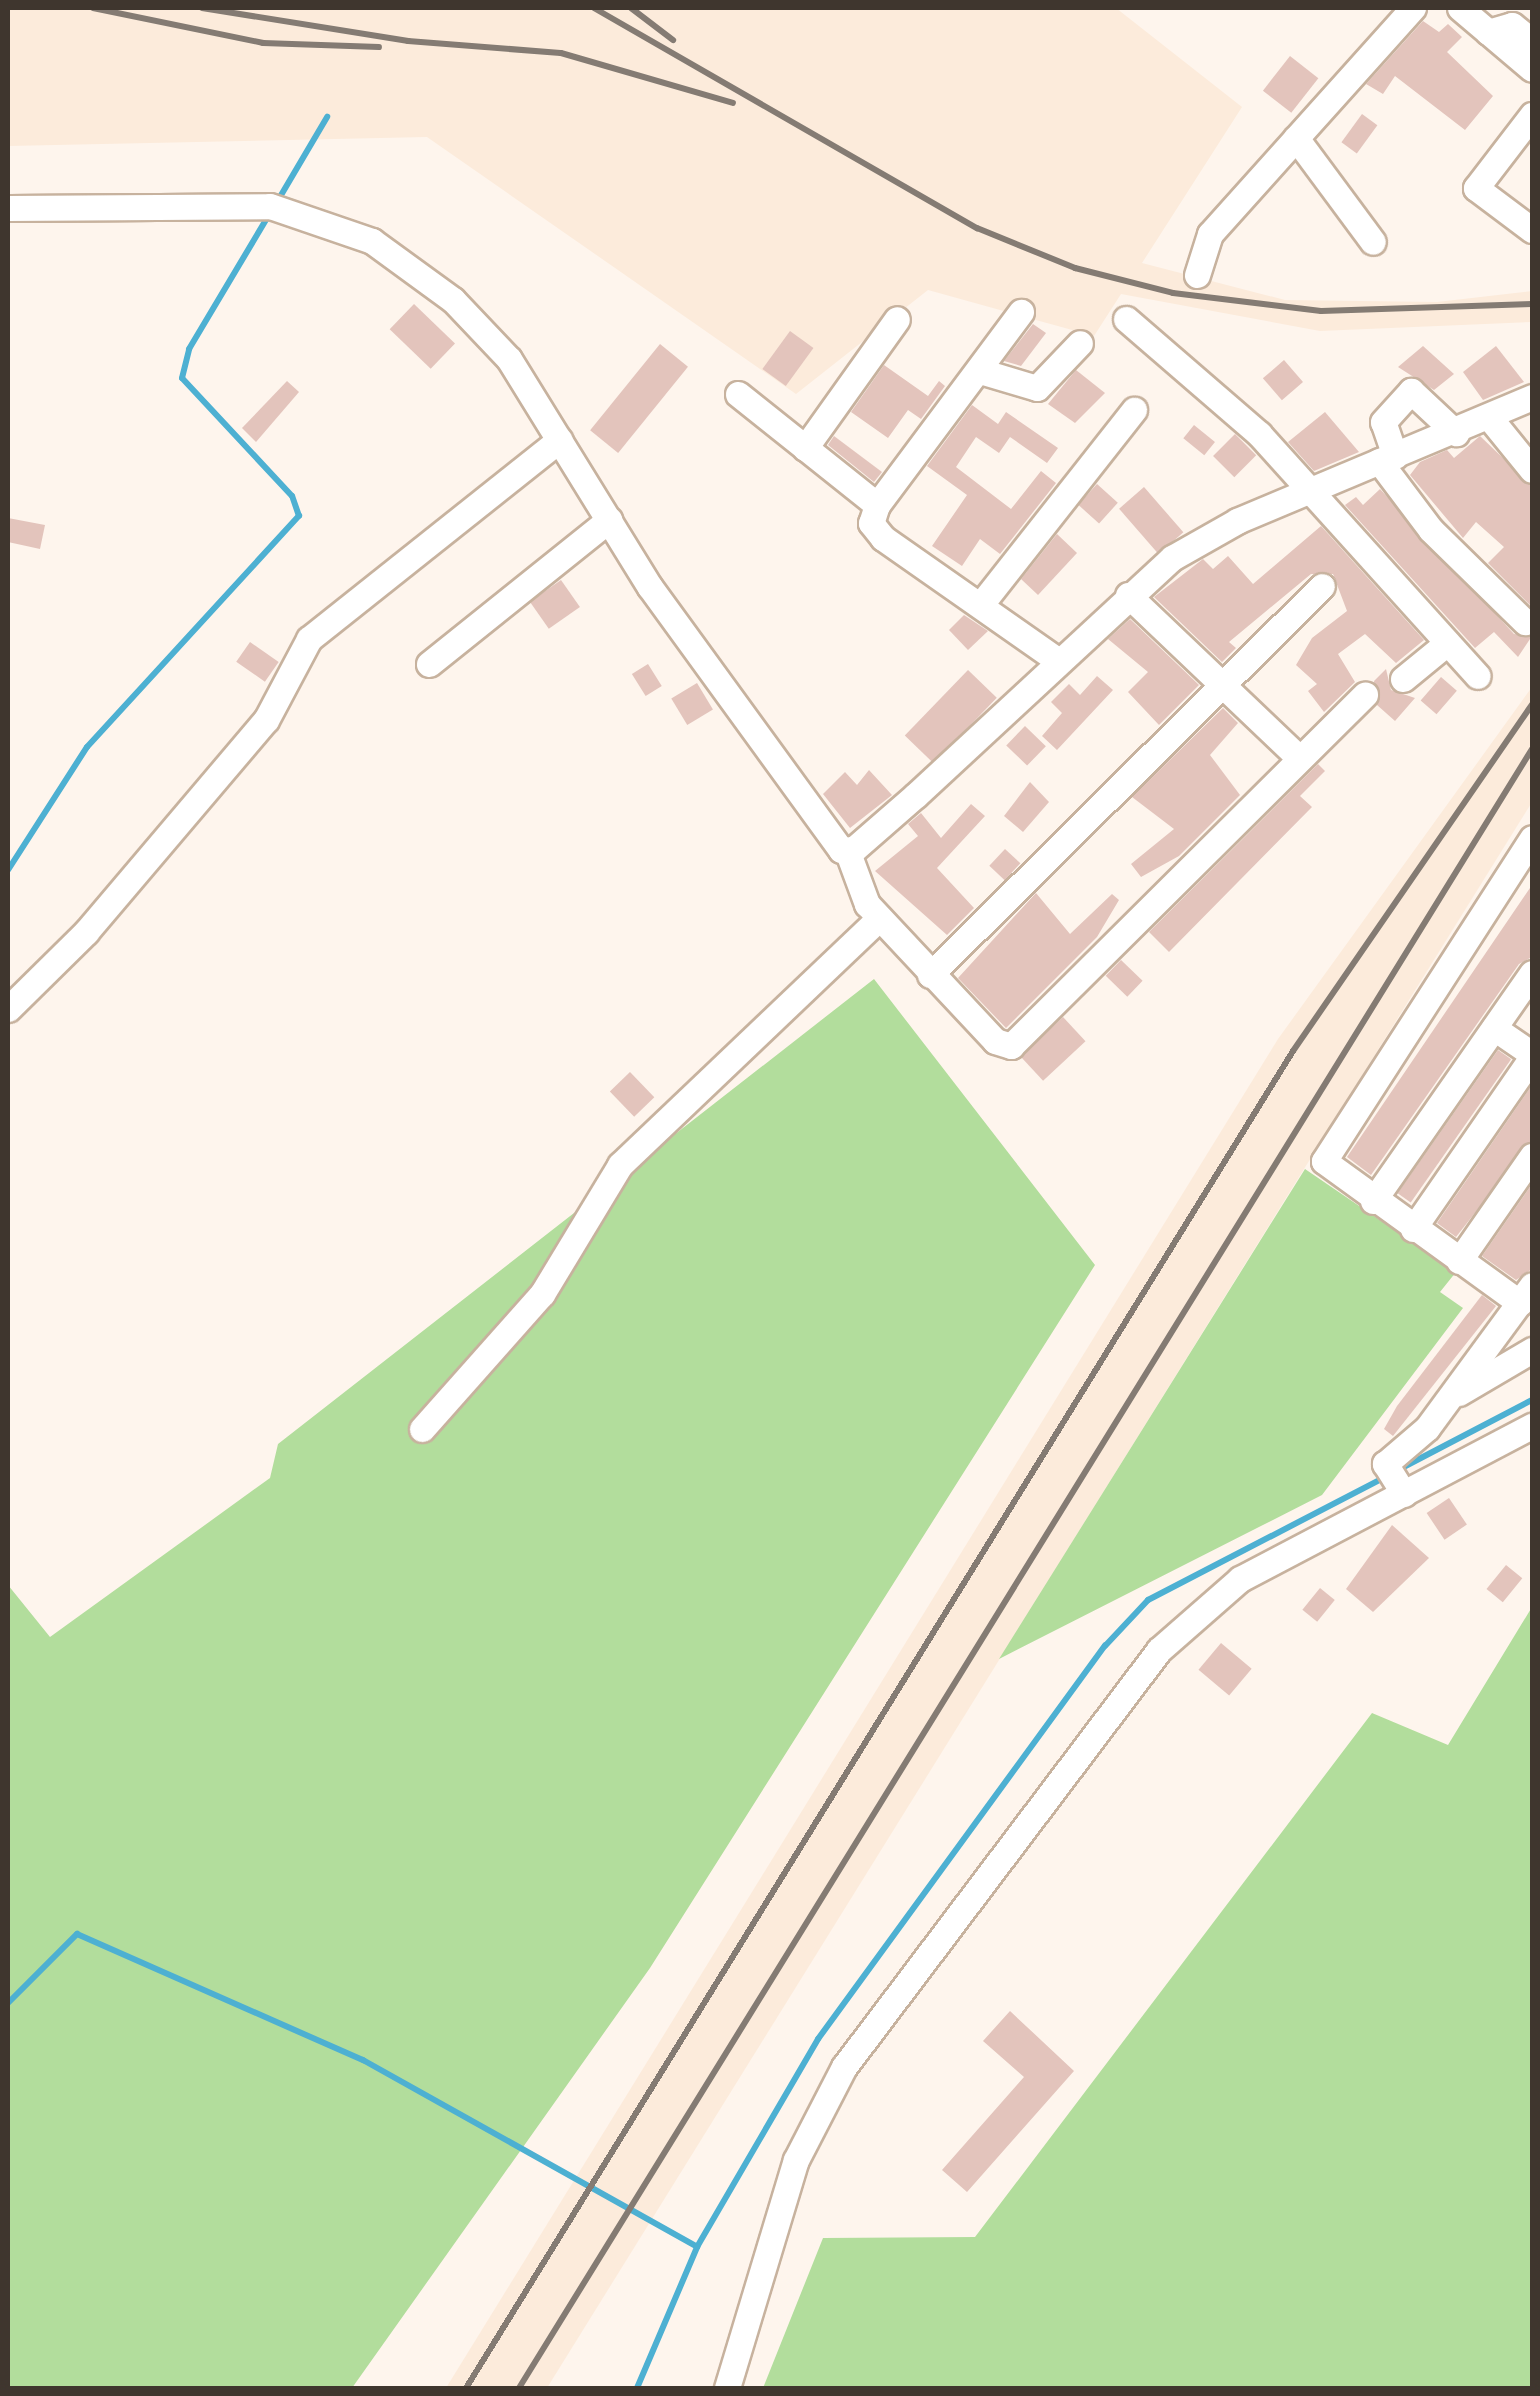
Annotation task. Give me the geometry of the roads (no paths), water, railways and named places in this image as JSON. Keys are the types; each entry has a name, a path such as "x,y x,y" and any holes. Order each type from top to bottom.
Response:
{"street":[{"path":"1197,274 1210,234 1413,8"},
{"path":"1460,8 1500,21 1532,41"},
{"path":"1500,21 1532,69"},
{"path":"1532,115 1476,188 1532,230"},
{"path":"1296,138 1373,242"},
{"path":"8,208 277,208 372,241 453,300 509,358 609,520 833,846 848,850"},
{"path":"1021,312 877,505 876,531 982,602 1056,659"},
{"path":"805,448 897,319"},
{"path":"1126,320 1218,393 1306,494 1478,676"},
{"path":"980,370 1037,388 1080,343"},
{"path":"1456,433 1411,391 1384,422 1387,458 1431,530 1524,622"},
{"path":"738,394 877,505"},
{"path":"848,850 1172,558 1306,494 1456,433 1532,397"},
{"path":"982,602 1134,410"},
{"path":"1490,417 1532,470"},
{"path":"8,1009 86,932 274,710 310,640 559,440"},
{"path":"429,664 609,520"},
{"path":"930,974 1224,677 1322,586"},
{"path":"1128,595 1224,677 1296,755"},
{"path":"1403,679 1447,643"},
{"path":"848,850 852,877 880,918 995,1040 1018,1042 1296,755 1365,694"},
{"path":"1404,1494 1387,1468 1450,1398 1526,1294 1459,1261 1335,1176 1325,1154 1532,838"},
{"path":"422,1429 542,1294 620,1165 880,918"},
{"path":"1373,1201 1532,973"},
{"path":"1412,1228 1532,1056 1494,1028"},
{"path":"1459,1261 1532,1156"},
{"path":"1450,1398 1532,1350"},
{"path":"727,2388 796,2160 844,2067 1159,1650 1240,1579 1532,1426"}],"waterway":[{"path":"277,202 327,117"},
{"path":"8,870 87,747 299,516 292,496 182,378 189,349 270,213"},
{"path":"1396,1471 1532,1400"},
{"path":"8,2003 77,1934 363,2060 697,2247 818,2039 1105,1646 1148,1600 1385,1477"},
{"path":"637,2388 697,2247"}],"railway":[{"path":"93,8 263,43 379,47"},
{"path":"202,8 408,41 561,53 733,103"},
{"path":"594,8 977,228 1075,268 1173,293 1321,311 1532,304"},
{"path":"631,8 673,40"},
{"path":"466,2388 1293,1051 1532,704"},
{"path":"519,2388 1532,749"}]}
